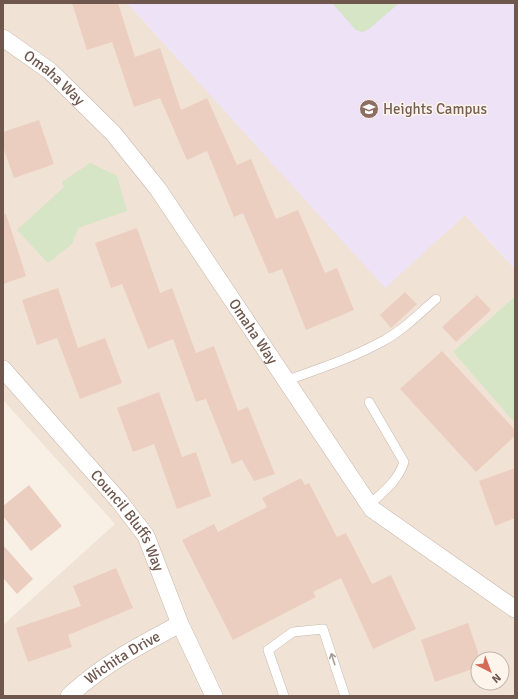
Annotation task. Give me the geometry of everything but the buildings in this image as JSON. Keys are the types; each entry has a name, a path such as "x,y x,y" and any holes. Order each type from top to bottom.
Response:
{"street":[{"name":"Omaha Way","path":"3,38 50,71 113,133 158,189 372,509 515,609"},
{"name":"Council Bluffs Way","path":"3,369 120,502 146,536 180,624 214,696"},
{"name":"Wichita Drive","path":"69,696 88,678 130,650 180,624"}],"lane":[{"path":"286,381 353,356 384,341 403,328 436,299"},
{"path":"369,402 404,462 400,473 395,480 369,505"},
{"path":"284,696 268,650 293,632 323,629 345,696"}],"shaded area":[{"path":"3,3 127,3 385,287 465,215 515,269 515,296 453,352 515,421 515,696 3,696 3,625 115,524 3,400"},
{"name":"Heights Campus","path":"127,3 515,3 515,269 465,215 385,288"}],"green space":[{"path":"332,3 399,3 369,29 362,32 356,30"},
{"path":"90,163 117,176 127,211 78,228 72,244 48,263 17,230 64,187 62,182"},
{"path":"515,296 515,423 453,352"}],"place":[{"name":"Heights Campus","path":"369,109"}]}
